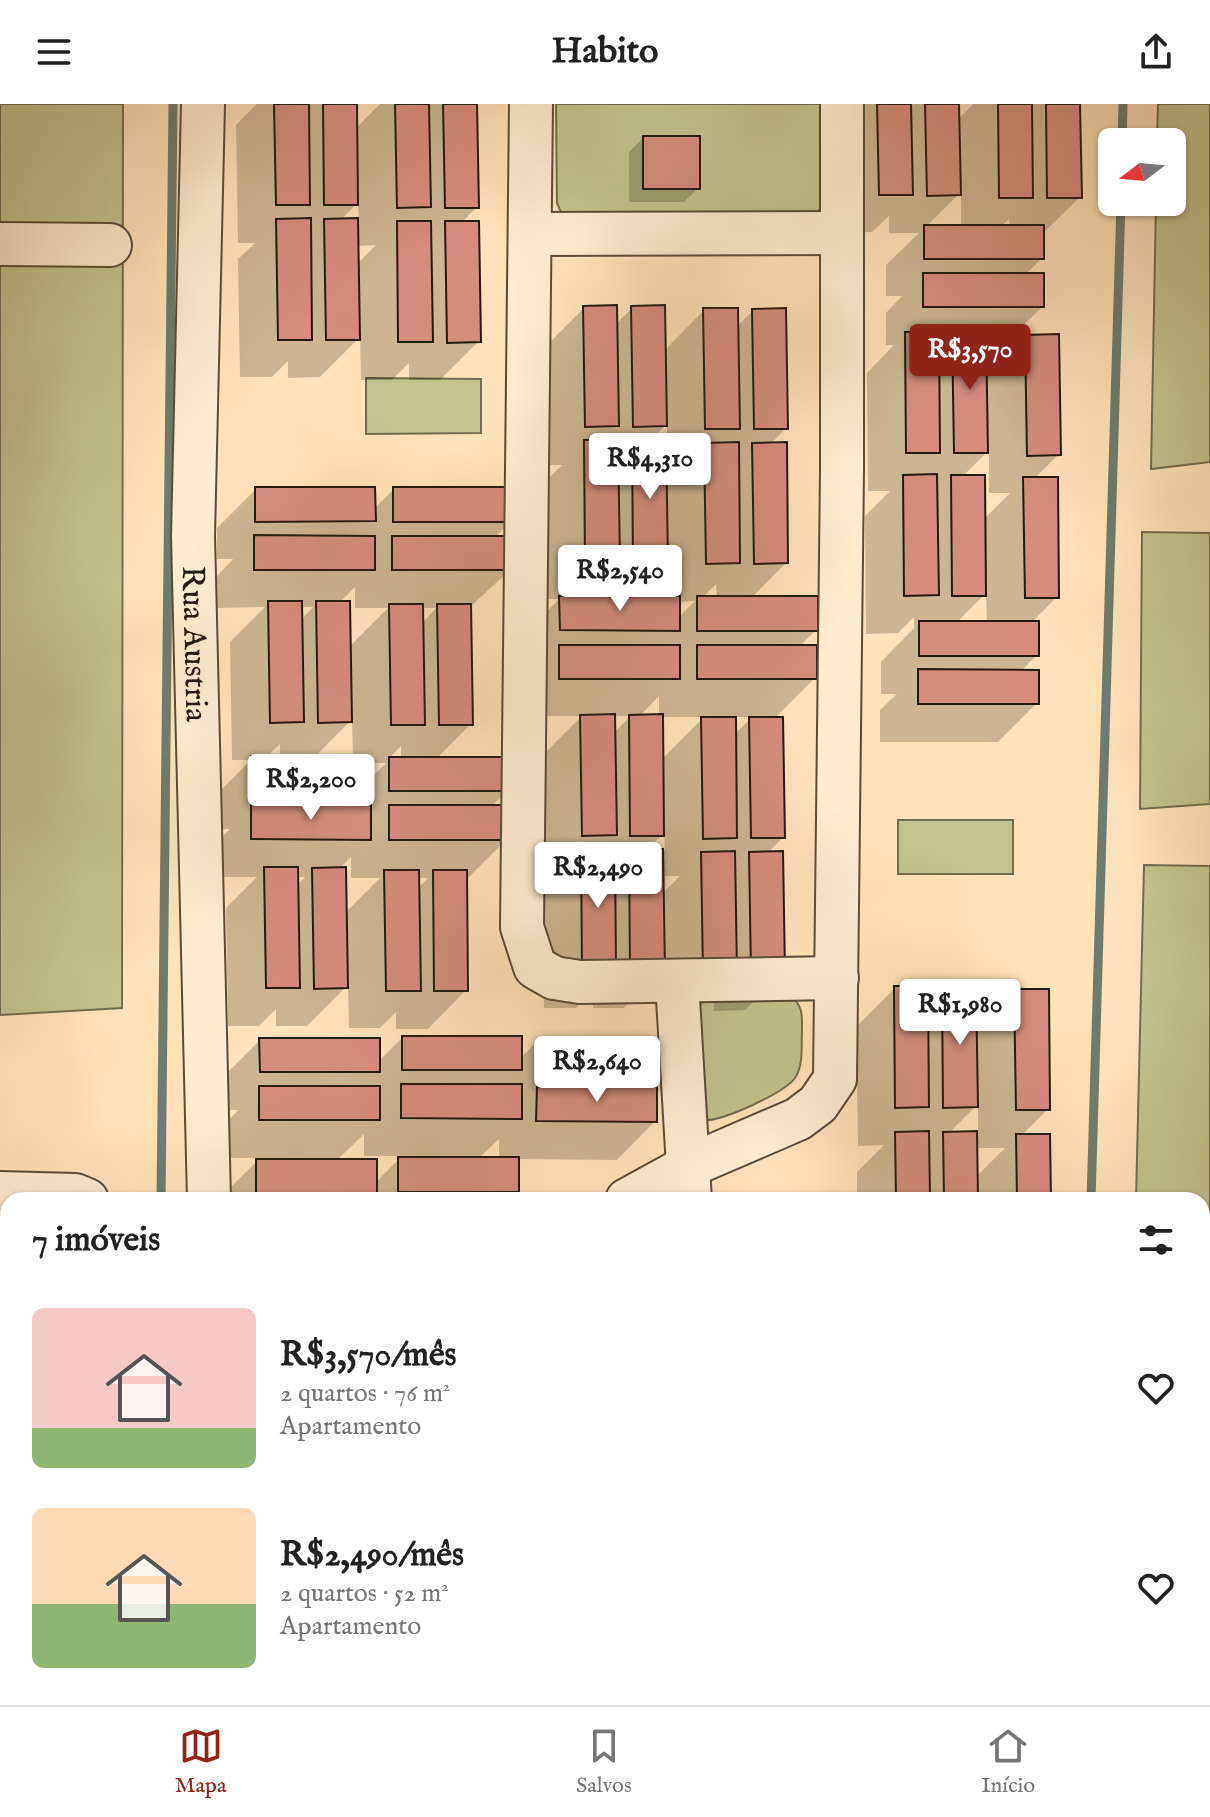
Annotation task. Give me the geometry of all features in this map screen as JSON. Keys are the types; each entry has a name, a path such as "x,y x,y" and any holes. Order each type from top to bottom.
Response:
{"street":[{"name":"Rua Austria","path":"203,104 193,536 209,1192"},
{"path":"531,104 522,927 535,967 554,978 580,982 837,978"},
{"path":"656,1192 689,1183 798,1119 818,1104 835,1079 842,470 842,104"},
{"path":"530,234 841,233"},
{"path":"0,244 110,245"},
{"path":"677,982 689,1183"}],"green space":[{"path":"0,104 123,104 122,1008 0,1015"},
{"path":"556,104 826,104 826,202 812,218 562,215 557,203"},
{"path":"1158,104 1210,104 1210,462 1151,469 1156,216 1186,216 1186,128 1157,128"},
{"path":"366,378 481,379 481,433 366,434"},
{"path":"1142,532 1210,533 1210,804 1140,809"},
{"path":"898,820 1013,820 1013,874 898,874"},
{"path":"1144,865 1210,866 1210,1192 1136,1192"},
{"path":"790,996 800,1007 802,1019 801,1061 795,1078 753,1105 705,1120 696,1001"}],"building":[{"path":"274,104 309,104 310,205 276,205"},
{"path":"323,104 357,104 358,205 324,205"},
{"path":"395,104 429,104 431,207 397,208"},
{"path":"443,104 477,104 479,208 445,208"},
{"path":"877,104 911,104 913,195 879,195"},
{"path":"925,104 959,104 961,195 927,196"},
{"path":"998,104 1032,104 1033,198 999,198"},
{"path":"1046,104 1080,104 1082,198 1047,198"},
{"path":"643,136 700,136 700,189 643,189"},
{"path":"311,218 312,340 278,340 276,219"},
{"path":"358,218 360,340 326,340 324,219"},
{"path":"397,221 431,221 433,342 398,342"},
{"path":"445,221 479,221 481,342 447,343"},
{"path":"924,225 1044,225 1044,259 924,259"},
{"path":"923,273 1044,273 1044,307 923,307"},
{"path":"617,305 619,426 585,427 583,306"},
{"path":"665,305 667,426 633,427 631,306"},
{"path":"703,308 738,308 740,429 705,429"},
{"path":"786,308 788,429 754,429 752,309"},
{"path":"905,332 939,332 940,453 906,453"},
{"path":"952,332 986,332 988,453 954,453"},
{"path":"1059,334 1061,455 1027,456 1025,335"},
{"path":"584,440 618,440 620,561 585,561"},
{"path":"632,440 666,440 668,561 633,561"},
{"path":"739,442 740,563 706,564 704,443"},
{"path":"787,442 788,563 754,564 752,443"},
{"path":"937,474 939,595 904,596 903,475"},
{"path":"951,475 985,475 986,596 952,596"},
{"path":"1023,477 1058,477 1059,598 1025,598"},
{"path":"255,487 375,487 376,521 255,522"},
{"path":"393,487 513,487 513,522 393,522"},
{"path":"254,535 375,536 375,570 254,570"},
{"path":"392,536 513,536 513,570 392,570"},
{"path":"559,596 680,596 680,631 560,630"},
{"path":"697,596 818,596 818,631 697,631"},
{"path":"268,601 302,601 304,722 270,723"},
{"path":"316,601 350,601 352,722 318,723"},
{"path":"389,604 423,604 425,725 391,725"},
{"path":"437,604 471,604 473,725 439,725"},
{"path":"919,621 1039,621 1039,656 919,656"},
{"path":"559,645 680,645 680,679 559,679"},
{"path":"697,645 817,645 817,679 697,679"},
{"path":"918,669 1039,670 1039,704 918,704"},
{"path":"615,714 617,835 582,836 580,715"},
{"path":"663,714 664,836 630,836 629,715"},
{"path":"701,717 736,717 737,838 703,839"},
{"path":"749,717 783,717 785,838 751,838"},
{"path":"251,756 372,757 372,791 251,791"},
{"path":"389,757 510,757 510,791 389,791"},
{"path":"251,805 371,805 371,840 251,839"},
{"path":"389,805 509,805 509,840 389,840"},
{"path":"581,849 615,849 616,970 582,970"},
{"path":"629,849 663,849 665,970 630,970"},
{"path":"735,851 737,972 703,973 701,852"},
{"path":"783,851 785,972 751,973 749,852"},
{"path":"264,867 298,867 300,988 266,988"},
{"path":"346,867 348,988 314,989 312,868"},
{"path":"384,870 419,870 421,991 386,991"},
{"path":"433,870 467,870 468,991 434,991"},
{"path":"894,986 928,986 929,1107 895,1108"},
{"path":"976,986 978,1107 943,1108 942,987"},
{"path":"1014,989 1049,989 1050,1110 1016,1110"},
{"path":"402,1036 522,1036 522,1070 402,1070"},
{"path":"259,1038 380,1038 380,1072 260,1072"},
{"path":"537,1039 657,1039 658,1073 537,1073"},
{"path":"401,1084 522,1084 522,1119 401,1118"},
{"path":"259,1086 380,1086 380,1120 259,1120"},
{"path":"537,1087 657,1087 657,1122 536,1121"},
{"path":"929,1131 930,1192 896,1192 895,1132"},
{"path":"977,1131 978,1192 944,1192 943,1132"},
{"path":"1016,1134 1050,1134 1051,1192 1017,1192"},
{"path":"398,1157 519,1157 519,1192 398,1192"},
{"path":"256,1159 377,1159 377,1192 256,1192"}],"waterway":[{"path":"161,1192 173,104"},
{"path":"1122,128 1123,104"},
{"path":"1091,1192 1121,216"}]}
